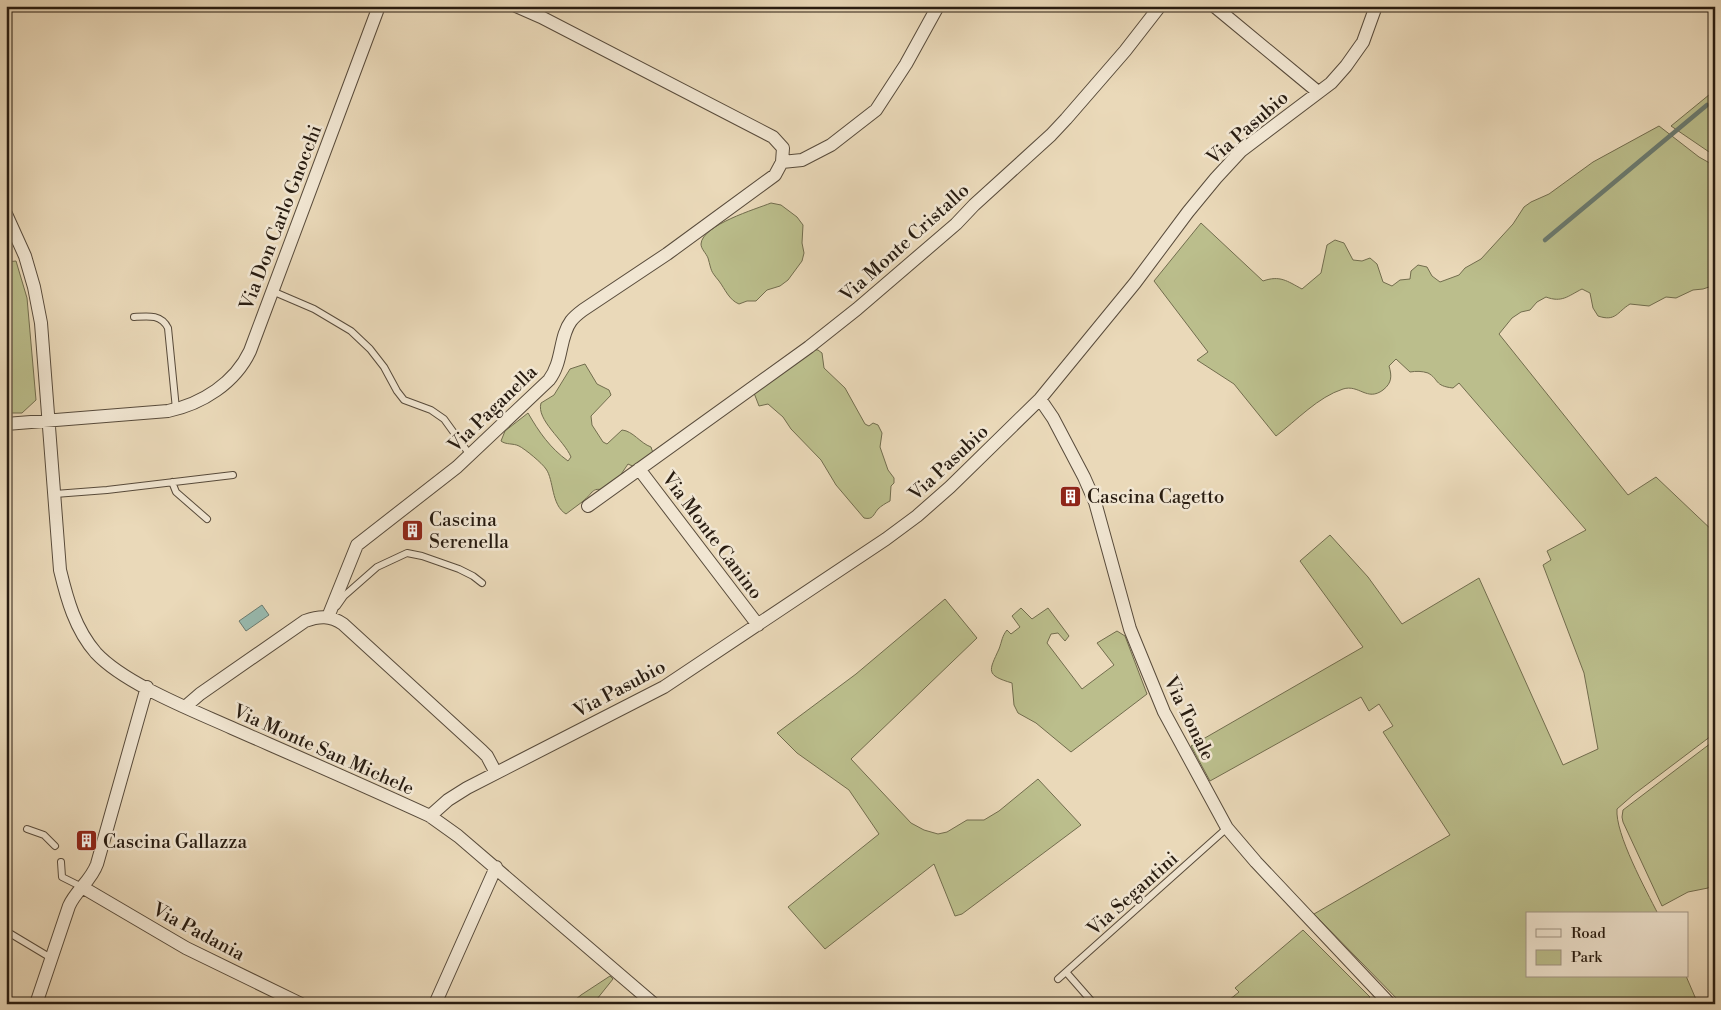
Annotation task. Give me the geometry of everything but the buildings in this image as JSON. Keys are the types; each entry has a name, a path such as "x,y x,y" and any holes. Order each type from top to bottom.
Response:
{"street":[{"name":"Via Don Carlo Gnocchi","path":"6,424 176,409 205,398 215,392 238,370 250,351 379,6"},
{"path":"516,6 541,17 773,137 783,148 782,162 802,160 830,144 876,110 906,64 938,6"},
{"name":"Via Monte Cristallo","path":"588,506 810,347 956,224 974,204 1051,135 1066,119 1125,51 1160,6"},
{"path":"1214,6 1318,92"},
{"name":"Via Pasubio","path":"430,816 460,792 664,687 879,544 917,516 950,487 1040,399 1135,283 1216,178 1248,146 1331,83 1363,42 1376,6"},
{"name":"Via Paganella","path":"328,617 357,546 470,455 554,374 566,331 572,319 667,254 775,174 782,162"},
{"name":"Via Monte San Michele","path":"6,214 25,256 34,287 41,323 60,570 75,621 96,652 129,678 185,707 430,816 496,867 654,1004"},
{"name":"Via Tonale","path":"1040,399 1053,418 1095,502 1130,629 1164,712 1227,828 1256,862 1390,1004"},
{"name":"Via Monte Canino","path":"639,468 758,625"},
{"path":"185,707 200,694 305,621 312,618 328,617 343,624 482,750 488,756 496,773"},
{"path":"36,1004 72,899 93,875 97,864 147,687"},
{"path":"435,1004 496,867"},
{"name":"Via Padania","path":"82,887 186,948 301,1004"}],"lane":[{"path":"272,291 314,309 351,331 370,348 404,400 431,410 444,419 470,455"},
{"path":"134,317 153,316 159,318 168,328 176,409"},
{"path":"55,494 233,475"},
{"path":"172,482 176,492 207,519"},
{"path":"328,617 344,596 377,567 406,554 422,556 459,569 474,576 482,583"},
{"name":"Via Segantini","path":"1058,979 1227,828"},
{"path":"27,829 44,835 55,846"},
{"path":"61,862 62,877 82,887"},
{"path":"6,931 51,958"},
{"path":"1066,972 1094,1004"}],"green space":[{"path":"1715,90 1715,156 1671,126"},
{"path":"1659,126 1699,157 1715,166 1715,284 1703,289 1693,290 1676,298 1666,297 1649,306 1630,304 1609,318 1598,316 1593,308 1590,293 1582,289 1561,299 1546,297 1537,302 1530,310 1521,312 1512,318 1499,334 1628,495 1656,477 1715,533 1715,733 1617,809 1621,833 1626,847 1657,912 1526,912 1526,978 1687,978 1698,1004 1402,1004 1314,914 1450,835 1383,732 1393,726 1379,704 1369,711 1361,697 1210,781 1191,746 1363,647 1300,561 1330,535 1368,577 1402,624 1479,578 1563,765 1598,749 1584,673 1543,565 1551,560 1547,551 1586,530 1459,383 1453,388 1443,386 1428,373 1410,372 1396,359 1389,366 1390,379 1388,385 1383,390 1368,394 1349,388 1343,389 1316,403 1276,436 1234,384 1197,360 1208,352 1154,281 1201,223 1263,281 1279,279 1288,281 1302,289 1321,273 1327,245 1335,240 1344,243 1353,260 1362,261 1370,258 1377,264 1383,282 1392,286 1400,280 1410,279 1411,271 1418,265 1427,267 1432,276 1440,282 1459,275 1465,268 1481,259 1513,224 1524,207 1549,194 1593,162"},
{"path":"771,203 781,205 797,217 803,225 802,243 804,253 802,261 788,280 780,286 767,290 756,301 747,301 739,304 730,297 713,273 701,244 710,230 720,224"},
{"path":"16,261 27,298 36,400 22,413 6,413 6,262"},
{"path":"809,349 818,350 822,353 824,368 845,388 865,424 869,426 873,423 878,425 882,433 880,447 888,470 894,478 894,483 891,486 890,501 869,518 864,518 836,485 821,460 791,429 783,417 768,404 759,406 754,393"},
{"path":"585,364 597,384 609,390 611,395 591,416 592,425 603,442 607,444 622,430 626,431 651,447 654,456 639,469 628,464 609,492 599,489 593,491 566,514 561,510 555,499 549,474 544,466 517,445 501,441 505,431 528,413 545,439 568,461 571,457 546,423 541,410 541,403 554,395 570,369"},
{"path":"945,599 977,638 851,759 911,823 924,830 938,834 947,832 967,820 984,820 999,811 1038,779 1081,825 962,914 955,916 934,864 825,949 788,907 879,834 849,790 797,753 777,733 856,674"},
{"path":"1021,608 1032,619 1048,608 1069,636 1065,641 1058,633 1051,634 1047,643 1082,689 1114,665 1097,643 1117,631 1125,636 1147,694 1071,752 1036,723 1018,713 1014,705 1012,683 993,675 993,662 1005,632 1007,630 1011,634 1020,627 1012,616"},
{"path":"1715,740 1715,883 1708,888 1688,892 1662,906 1623,822 1623,810"},
{"path":"1303,930 1370,997 1363,1004 1224,1004 1239,992 1235,988"},
{"path":"610,976 613,979 593,1004 570,1004 581,995"}],"water":[{"path":"262,605 269,615 246,631 239,621"}],"waterway":[{"path":"1545,240 1707,105"}],"place":[{"name":"Cascina Cagetto","path":"1071,496"},
{"name":"Cascina Serenella","path":"413,530"},
{"name":"Cascina Gallazza","path":"87,841"}]}
